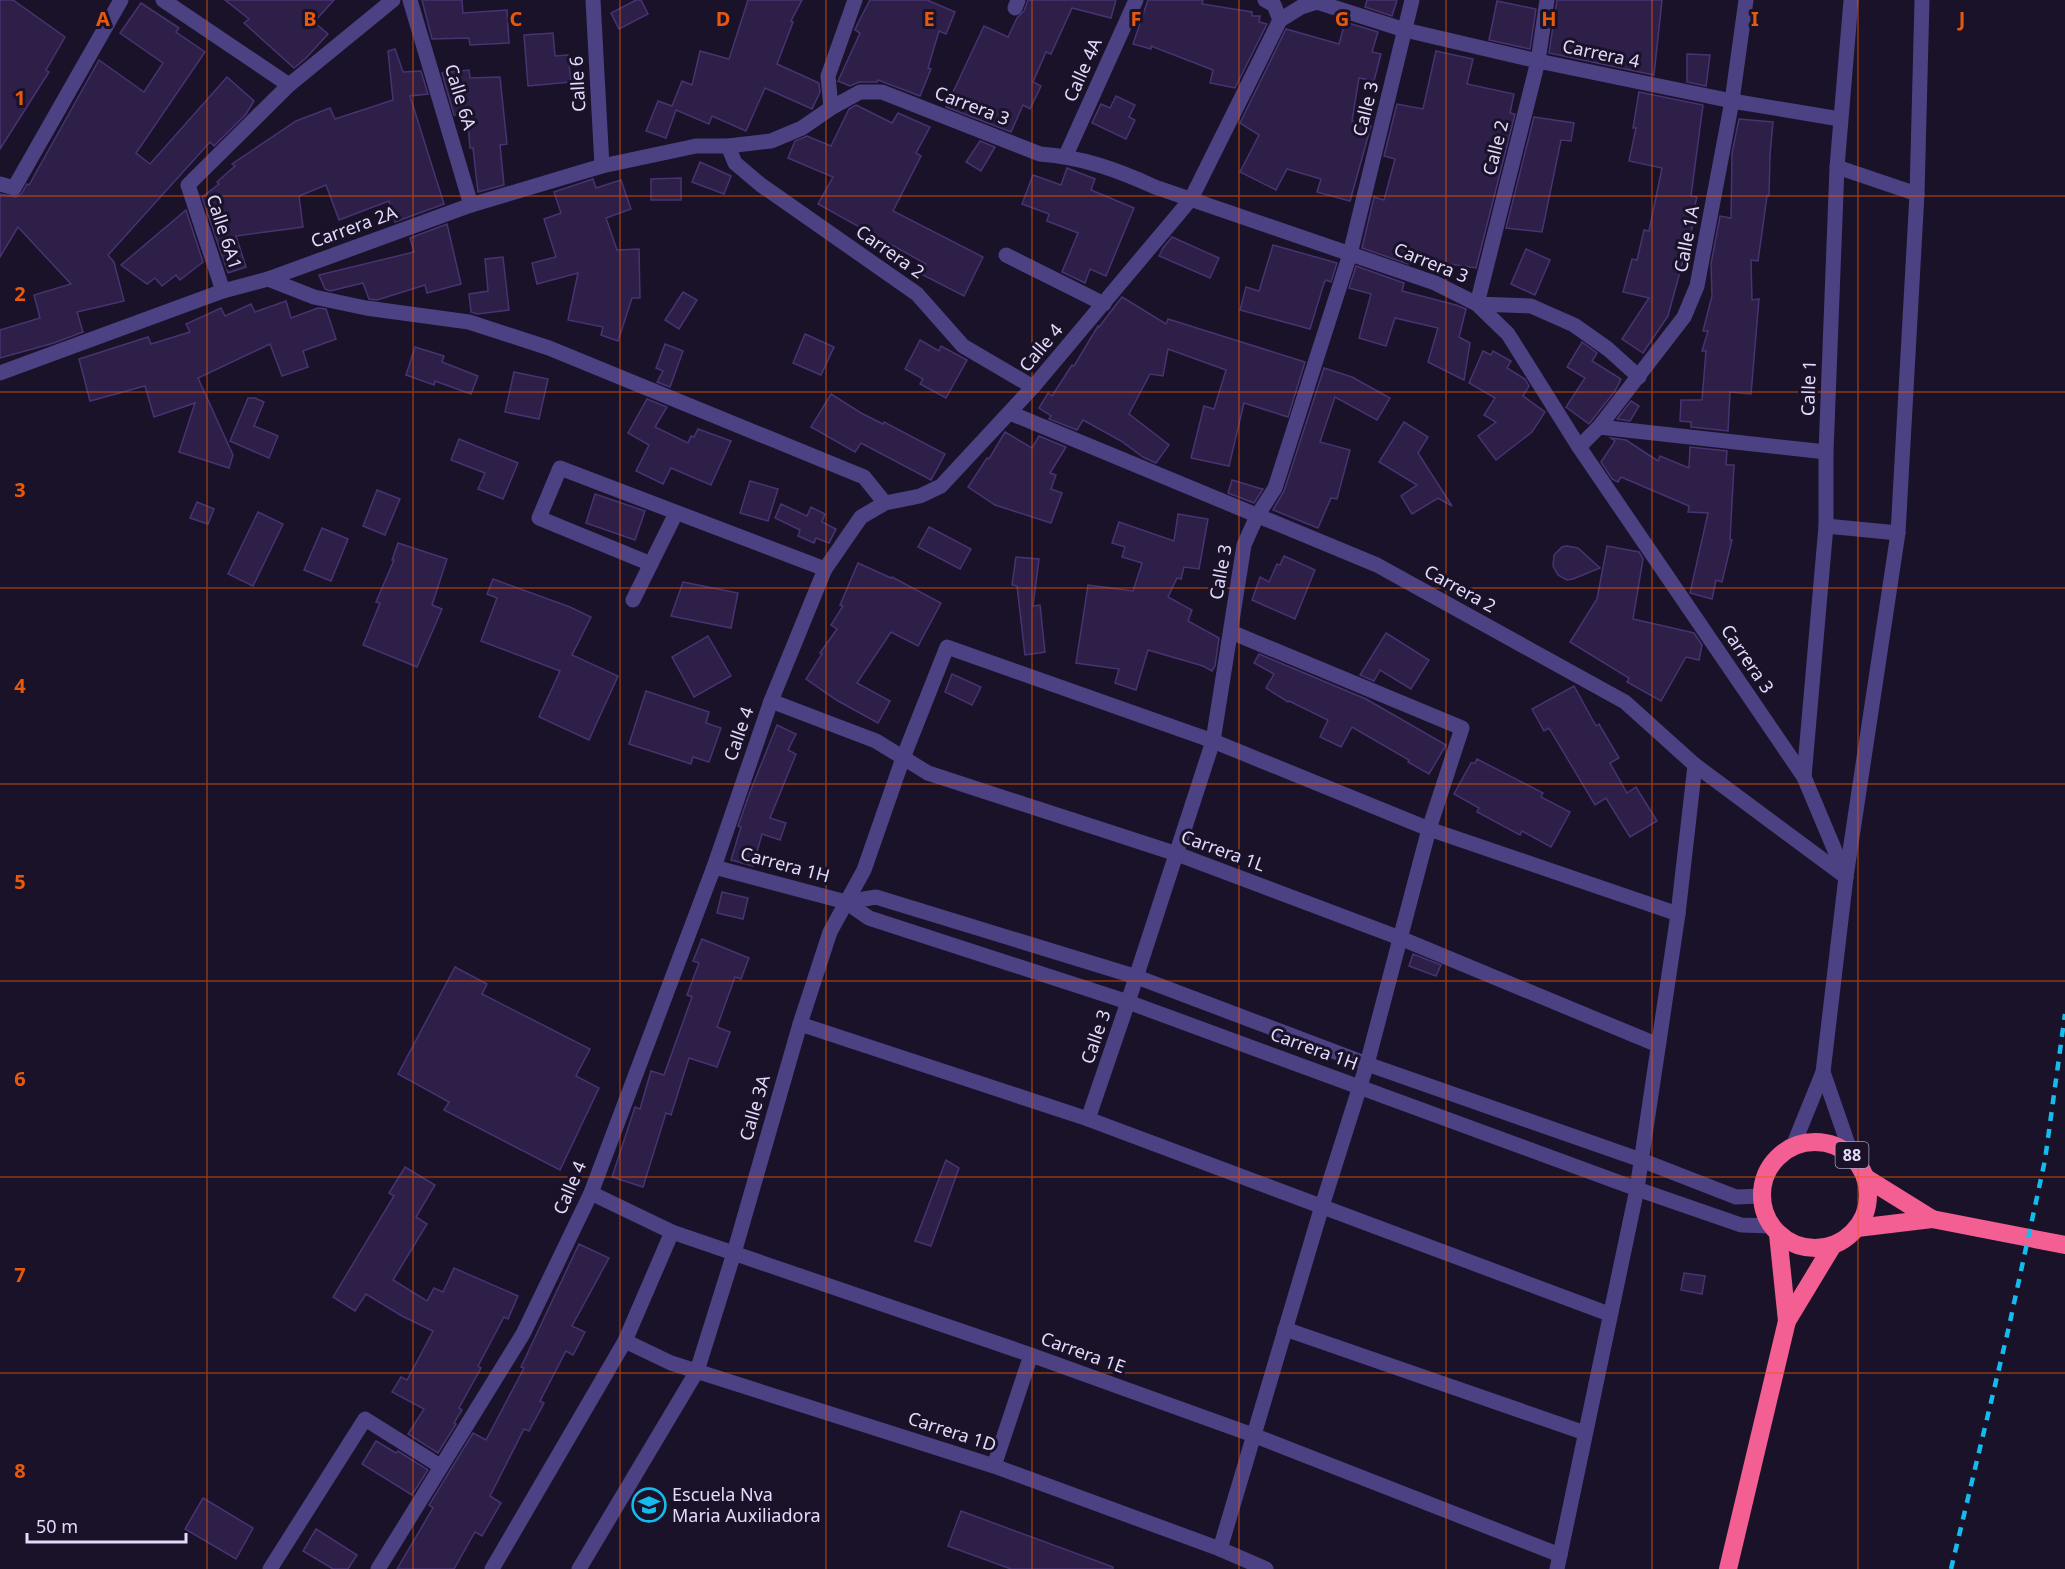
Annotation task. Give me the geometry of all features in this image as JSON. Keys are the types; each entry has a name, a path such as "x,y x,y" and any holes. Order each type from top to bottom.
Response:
{"highway":[{"name":"88","path":"1728,1569 1787,1321 1833,1245 1857,1228 1865,1213 1869,1196 1866,1178 1852,1156 1834,1144 1814,1141 1793,1146"},
{"path":"1761,1196 1765,1175 1776,1158 1793,1146"},
{"name":"88","path":"1866,1178 1932,1219"},
{"name":"88","path":"1761,1196 1764,1212 1775,1230 1787,1321"},
{"name":"88","path":"1857,1228 1932,1219 2065,1245"},
{"path":"1775,1230 1794,1245 1814,1249 1833,1245"}],"street":[{"path":"7,186 121,0"},
{"path":"163,0 289,85 393,0"},
{"name":"Calle 6A","path":"410,0 471,205"},
{"name":"Calle 6","path":"593,0 602,166"},
{"path":"831,108 828,76 855,0"},
{"name":"Calle 4A","path":"1066,156 1136,0"},
{"path":"1265,0 1274,5 1280,20"},
{"name":"Calle 3","path":"1088,1119 1137,977 1213,741 1244,545 1257,516 1275,488 1350,254 1412,0"},
{"name":"Calle 2","path":"1477,304 1538,61 1547,0"},
{"name":"Calle 1A","path":"1579,447 1599,427 1684,317 1697,286 1732,102 1746,0"},
{"name":"Calle 1","path":"1804,777 1826,526 1826,452 1837,167 1851,0"},
{"path":"1793,1146 1823,1072 1846,877 1898,533 1917,194 1922,0"},
{"name":"Carrera 4","path":"1280,20 1301,7 1317,1 1405,30 1538,61 1732,102 1840,119"},
{"name":"Calle 4","path":"378,1569 523,1334 591,1193 714,867 771,701 825,569 861,517 885,503 920,496 941,486 1033,387 1191,199 1280,20"},
{"name":"Calle 6A1","path":"223,291 188,185 289,85"},
{"name":"Carrera 3","path":"728,146 771,141 802,128 860,92 882,92 1040,154 1066,156 1116,169 1155,187 1435,283 1477,304 1508,334 1579,447 1804,777 1846,877"},
{"name":"Carrera 2A","path":"0,372 223,291 268,279 471,205 602,166 696,146 728,146"},
{"name":"Carrera 2","path":"728,146 735,163 761,185 917,294 963,346 1033,387"},
{"path":"1837,167 1917,194"},
{"path":"1006,255 1104,303"},
{"path":"268,279 314,297 366,308 469,322 549,348 864,477 885,503"},
{"path":"1477,304 1531,306 1574,325 1608,349 1638,376"},
{"name":"Carrera 2","path":"1010,413 1377,566 1624,702 1695,765 1846,877"},
{"path":"1599,427 1826,452"},
{"path":"651,564 539,518 560,468 825,569"},
{"path":"633,600 676,513"},
{"path":"1826,526 1898,533"},
{"path":"1220,1549 1322,1206 1367,1064 1429,829 1462,728 1231,632"},
{"name":"Calle 3A","path":"579,1569 697,1371 734,1253 800,1024 830,932 864,870 903,758 947,647 1213,741"},
{"name":"Carrera 1L","path":"771,701 876,741 928,773 1177,854 1400,938 1658,1045"},
{"path":"1213,741 1429,829 1678,914"},
{"path":"1558,1562 1637,1188 1678,914 1695,765"},
{"name":"Carrera 1H","path":"714,867 846,902 869,918 1128,1002 1741,1225 1775,1230"},
{"name":"Carrera 1H","path":"846,902 876,897 1137,977 1367,1064 1641,1160 1736,1197 1761,1196"},
{"path":"800,1024 1088,1119 1609,1314"},
{"path":"1823,1072 1852,1156"},
{"name":"Carrera 1E","path":"591,1193 672,1232 1031,1355 1253,1436 1558,1562"},
{"path":"492,1569 625,1341 672,1232"},
{"path":"1285,1329 1585,1433"},
{"name":"Carrera 1D","path":"625,1341 671,1363 994,1466 1220,1549 1266,1569"},
{"path":"994,1466 1031,1355"},
{"path":"270,1569 365,1419 441,1466"}],"building":[{"path":"0,0 13,0 65,37 46,70 49,72 0,149"},
{"path":"225,0 334,0 314,22 328,34 294,68 244,23 249,19"},
{"path":"422,0 462,0 463,13 507,10 509,43 470,45 469,38 432,39"},
{"path":"636,0 641,0 648,14 619,29 611,13"},
{"path":"748,0 802,0 791,21 793,22 777,64 819,83 820,92 812,109 765,88 746,131 712,116 709,124 676,110 666,138 646,131 658,101 672,106 682,81 692,85 700,51 729,59"},
{"path":"870,0 927,0 955,12 946,34 939,31 928,68 931,69 920,96 878,80 877,82 859,82 850,86 838,81 860,33 855,30"},
{"path":"1028,0 1116,0 1111,18 1072,8 1051,54 1046,52 1033,82 1041,86 1030,109 1023,105 1011,132 946,107 984,26 1008,37"},
{"path":"1148,0 1203,0 1202,4 1252,12 1252,16 1260,16 1259,22 1267,24 1235,88 1210,83 1213,70 1151,46 1151,49 1133,44"},
{"path":"1367,0 1397,0 1392,16 1365,7"},
{"path":"1557,0 1662,0 1654,75 1549,53"},
{"path":"1497,1 1536,9 1530,49 1489,40"},
{"path":"141,3 179,28 176,32 205,52 136,153 150,164 227,77 254,101 246,114 214,146 210,142 108,255 114,262 124,301 77,312 83,332 54,343 0,358 0,330 40,318 34,295 71,284 18,227 0,257 0,194 16,197 22,193 27,184 29,185 99,60 144,92 163,63 120,33"},
{"path":"1345,22 1378,32 1372,52 1381,54 1374,81 1359,78 1352,121 1371,126 1350,201 1317,192 1321,179 1287,169 1276,190 1240,172 1259,135 1240,123 1286,29 1339,44"},
{"path":"553,33 555,56 568,55 571,82 528,86 524,35"},
{"path":"395,49 403,72 421,71 428,94 410,96 444,204 395,222 389,201 339,220 326,185 299,196 303,227 236,236 246,267 228,273 202,197 219,184 217,182 235,166 232,164 296,121 330,108 335,119 393,100 388,51"},
{"path":"1436,51 1473,59 1467,84 1514,94 1510,113 1515,114 1476,268 1410,258 1408,264 1362,248 1374,197 1384,200 1395,159 1384,156 1397,104 1423,109"},
{"path":"1687,54 1710,55 1706,86 1687,82"},
{"path":"469,70 470,78 500,77 507,144 500,145 504,185 478,192 467,114 454,115 442,73"},
{"path":"1639,92 1703,105 1691,196 1697,197 1693,213 1696,213 1668,316 1643,353 1622,339 1649,298 1623,292 1632,259 1637,260 1644,230 1649,231 1662,168 1629,161 1636,128 1633,128"},
{"path":"1116,96 1135,105 1129,117 1135,120 1126,139 1092,123 1101,104 1110,108"},
{"path":"856,105 892,123 898,113 930,127 916,153 921,156 893,211 983,257 964,296 921,274 926,264 818,204 833,177 788,158 795,141 807,136 831,146 849,109"},
{"path":"1534,117 1574,123 1571,141 1561,140 1542,232 1506,228"},
{"path":"1739,119 1773,122 1769,196 1767,196 1758,261 1751,260 1752,300 1759,299 1751,394 1730,392 1728,431 1691,427 1691,422 1680,421 1681,400 1702,400 1706,351 1702,351 1708,331 1703,331 1712,296 1711,264 1720,216 1731,218 1732,153"},
{"path":"980,141 995,147 981,171 966,162"},
{"path":"700,162 731,176 724,194 692,182"},
{"path":"1067,168 1095,179 1091,190 1134,208 1106,276 1090,269 1085,283 1062,272 1078,233 1047,221 1049,214 1022,204 1033,175 1061,185"},
{"path":"681,178 681,200 651,200 651,179"},
{"path":"593,179 596,188 621,180 631,209 606,218 617,250 639,249 640,298 632,298 618,341 601,335 603,327 568,320 578,273 537,284 532,263 556,257 544,219 561,213 554,192"},
{"path":"186,210 203,262 180,280 176,275 162,286 155,278 147,284 121,265"},
{"path":"447,224 461,284 427,293 425,285 377,300 369,299 363,283 330,291 325,289 319,275 414,252 410,238"},
{"path":"1172,237 1219,258 1210,278 1159,256"},
{"path":"1273,245 1337,263 1331,282 1326,280 1324,283 1310,329 1240,310 1246,287 1259,291"},
{"path":"1526,249 1550,260 1535,295 1511,284"},
{"path":"503,257 509,310 477,314 471,312 469,294 488,291 485,259"},
{"path":"1356,266 1404,283 1402,291 1466,309 1459,337 1470,343 1464,380 1428,362 1438,328 1395,318 1386,346 1359,338 1371,294 1349,288"},
{"path":"683,292 697,300 679,329 665,320"},
{"path":"1122,297 1166,324 1168,319 1305,362 1288,417 1244,403 1229,466 1191,458 1204,406 1214,409 1226,370 1168,349 1163,376 1150,374 1129,414 1169,445 1156,463 1083,420 1077,430 1049,419 1051,416 1039,408 1048,393 1052,396 1072,365 1074,366 1098,326"},
{"path":"286,301 291,318 318,308 326,309 336,339 303,351 308,367 282,376 270,344 198,378 233,455 229,468 179,452 195,403 154,417 145,386 90,401 79,359 148,337 151,344 190,332 186,324 221,308 225,316 251,304 255,312"},
{"path":"805,334 834,347 821,375 793,363"},
{"path":"920,340 939,351 941,346 967,360 946,398 920,384 923,379 905,369"},
{"path":"1582,342 1597,353 1592,361 1621,379 1615,391 1589,424 1566,407 1585,378 1567,367"},
{"path":"665,344 683,351 670,387 657,382 663,371 656,368"},
{"path":"415,347 444,356 442,362 478,376 471,394 435,381 434,385 406,375"},
{"path":"1483,351 1491,355 1493,351 1511,361 1507,368 1525,379 1529,386 1523,396 1545,412 1532,432 1496,460 1478,436 1496,422 1484,415 1495,398 1469,383"},
{"path":"1324,368 1352,377 1390,398 1377,420 1335,397 1320,442 1350,450 1337,499 1331,498 1318,528 1273,510 1284,491"},
{"path":"514,372 548,379 539,419 505,412"},
{"path":"831,394 861,413 883,424 884,422 945,454 931,480 861,443 855,452 811,427"},
{"path":"248,398 264,402 254,426 278,436 269,458 230,441"},
{"path":"647,399 667,407 655,427 688,443 698,429 731,441 711,485 671,468 663,484 636,471 649,445 628,433"},
{"path":"1631,401 1639,406 1630,421 1617,419"},
{"path":"1404,422 1428,437 1418,453 1452,506 1438,498 1412,514 1401,496 1417,485 1379,462"},
{"path":"1005,432 1032,448 1039,436 1066,447 1050,473 1056,475 1051,489 1062,493 1051,523 995,505 968,487"},
{"path":"1611,438 1626,440 1658,461 1660,456 1689,468 1690,447 1727,451 1726,465 1734,465 1730,540 1732,540 1722,582 1716,580 1712,599 1690,593 1708,513 1688,512 1689,506 1621,477 1618,482 1612,479 1601,462 1615,441"},
{"path":"459,439 518,463 503,499 478,489 485,473 451,460"},
{"path":"1232,480 1263,489 1254,503 1228,493"},
{"path":"750,481 778,489 768,521 740,513"},
{"path":"377,490 400,499 385,535 363,526"},
{"path":"595,494 645,511 635,540 586,523"},
{"path":"197,502 214,509 208,524 190,518"},
{"path":"781,504 807,516 811,507 825,514 822,522 836,529 829,543 816,538 814,543 798,536 800,530 775,518"},
{"path":"258,512 283,524 253,586 228,574"},
{"path":"1178,514 1208,519 1199,569 1184,567 1181,579 1177,578 1168,597 1192,610 1188,621 1219,638 1215,666 1212,671 1203,666 1148,650 1136,690 1115,683 1119,669 1076,663 1088,585 1133,591 1142,563 1122,557 1125,547 1112,543 1119,522 1174,541"},
{"path":"929,527 971,549 960,569 918,547"},
{"path":"322,528 348,539 331,581 304,570"},
{"path":"398,543 447,559 432,605 442,609 417,667 363,645 380,603 376,602 394,560 392,560"},
{"path":"1607,546 1639,552 1643,559 1633,619 1694,633 1702,645 1699,660 1686,657 1661,701 1627,682 1629,678 1570,642 1597,599"},
{"path":"1562,547 1578,548 1600,568 1567,580 1558,575 1553,566 1554,555"},
{"path":"1284,556 1315,570 1295,619 1252,600 1260,577 1269,582 1277,564 1280,565"},
{"path":"1016,557 1039,559 1033,606 1040,605 1045,652 1025,655 1017,586 1012,585"},
{"path":"858,563 892,577 941,603 918,646 891,632 857,683 890,701 878,723 838,701 806,679 822,654 820,653 837,629 831,625 843,606 840,605"},
{"path":"493,579 591,617 572,655 618,676 589,740 539,717 560,671 481,641 497,598 487,594"},
{"path":"683,582 738,593 731,628 671,616"},
{"path":"1386,633 1429,660 1411,689 1380,670 1374,681 1360,675"},
{"path":"708,636 731,676 694,697 672,657"},
{"path":"1259,654 1366,699 1446,745 1429,774 1352,727 1341,747 1320,737 1328,720 1288,702 1266,688 1274,674 1254,663"},
{"path":"952,674 981,687 972,705 945,692"},
{"path":"1574,686 1596,726 1599,724 1619,758 1610,763 1627,793 1636,787 1657,821 1630,837 1606,798 1595,805 1549,728 1544,731 1532,709"},
{"path":"646,691 709,712 706,723 721,728 709,762 693,757 691,764 629,744"},
{"path":"777,725 796,734 788,750 796,754 770,818 786,823 780,840 762,834 753,866 731,860 741,827 738,826"},
{"path":"1477,759 1543,793 1541,797 1570,812 1551,847 1522,831 1520,835 1477,812 1479,808 1454,794 1471,763 1475,763"},
{"path":"722,892 748,898 743,919 717,913"},
{"path":"702,939 749,958 741,979 735,977 717,1027 730,1032 717,1067 689,1058 671,1115 666,1113 643,1187 612,1177 635,1107 640,1109 651,1071 664,1075 692,997 687,995 699,963 693,961"},
{"path":"1413,954 1441,965 1436,976 1409,966"},
{"path":"455,967 487,984 482,994 590,1049 576,1076 599,1088 560,1170 444,1110 449,1102 398,1074"},
{"path":"946,1160 959,1168 931,1246 915,1241"},
{"path":"405,1167 435,1185 416,1217 427,1224 393,1280 427,1301 434,1288 443,1292 454,1268 518,1296 508,1319 504,1317 478,1366 481,1368 459,1408 462,1410 454,1423 456,1424 438,1453 408,1434 424,1409 392,1392 401,1377 407,1380 433,1331 402,1316 366,1294 355,1311 333,1297 394,1196 389,1193"},
{"path":"579,1244 609,1258 572,1326 585,1332 573,1355 566,1351 540,1401 544,1403 529,1431 524,1429 490,1496 501,1503 482,1536 475,1532 454,1569 397,1569 433,1508 429,1505 473,1433 486,1440 524,1368 521,1367"},
{"path":"1684,1273 1705,1276 1702,1294 1681,1290"},
{"path":"376,1441 396,1453 398,1451 428,1470 412,1495 362,1464"},
{"path":"203,1498 253,1528 236,1559 185,1529"},
{"path":"961,1511 1113,1567 1113,1569 1011,1569 948,1546"},
{"path":"316,1529 357,1555 348,1569 333,1569 303,1551"}],"railway":[{"path":"1951,1569 2008,1331 2045,1160 2065,1014"}],"place":[{"name":"Escuela Nva Maria Auxiliadora","path":"649,1505"}]}
